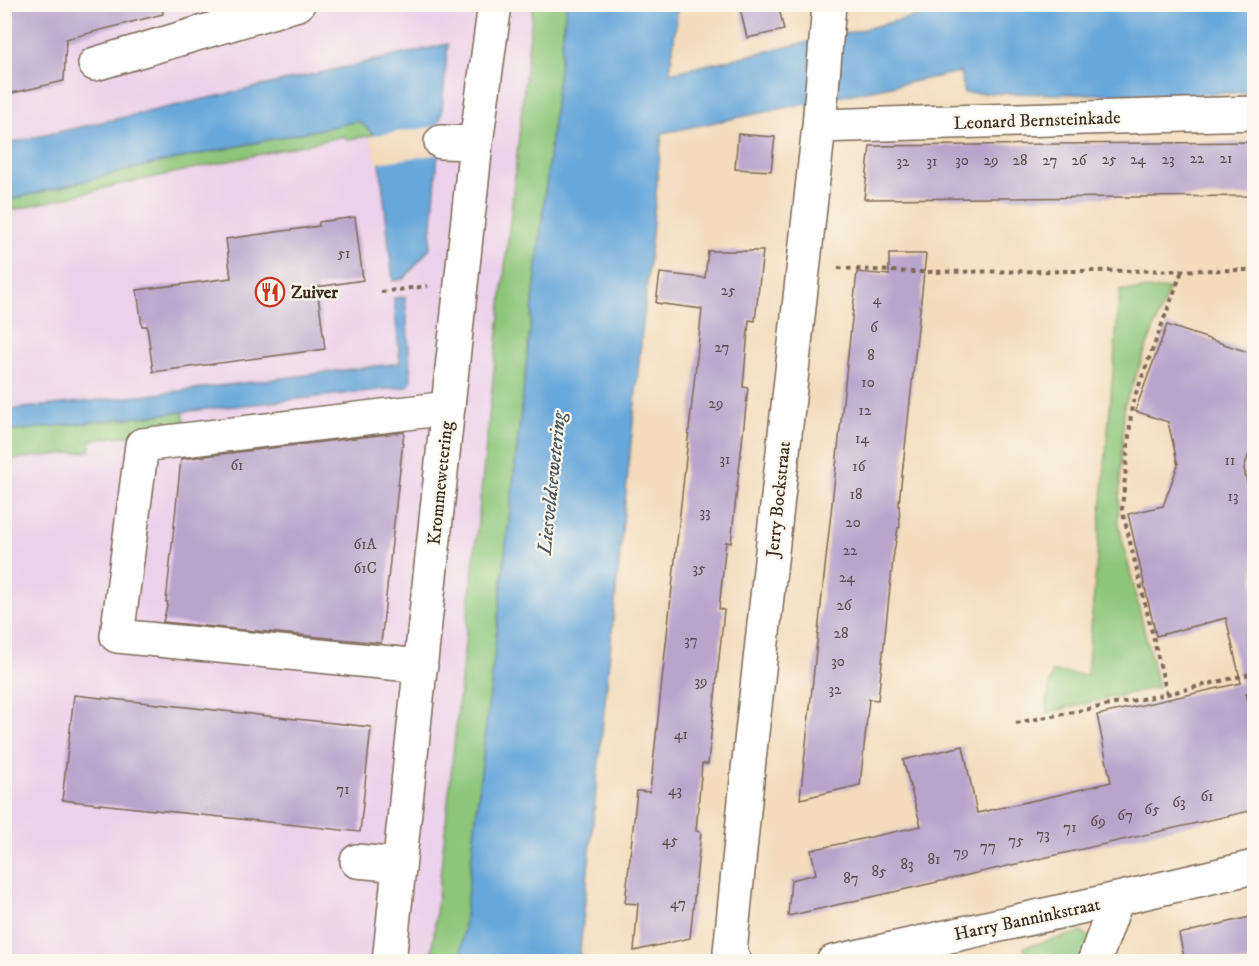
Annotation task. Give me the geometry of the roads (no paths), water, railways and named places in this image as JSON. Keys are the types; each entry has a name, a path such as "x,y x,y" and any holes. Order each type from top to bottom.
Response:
{"street":[{"path":"95,64 298,4"},
{"name":"Krommewetering","path":"389,962 476,143 495,4"},
{"name":"Jerry Bockstraat","path":"735,962 730,952 820,115 827,20"},
{"name":"Leonard Bernsteinkade","path":"820,115 1254,113"},
{"path":"441,141 476,143"},
{"path":"421,666 117,636 142,445 448,408"},
{"path":"357,861 399,865"},
{"name":"Harry Banninkstraat","path":"833,962 1254,867"},
{"name":"Harry Banninkstraat","path":"1094,962 1117,899"}],"water":[{"name":"Liesveldsewetering","path":"566,5 678,5 670,73 844,34 953,7 953,5 1254,5 1254,92 1169,95 964,93 960,72 662,133 579,961 460,962"},
{"path":"448,44 441,119 435,127 438,154 430,248 404,279 393,281 380,163 374,135 359,121 148,165 5,201 5,144"},
{"path":"405,297 411,378 410,384 405,387 5,432 5,410 148,395 400,363 394,298"}],"place":[{"name":"Zuiver","path":"270,292"}]}
